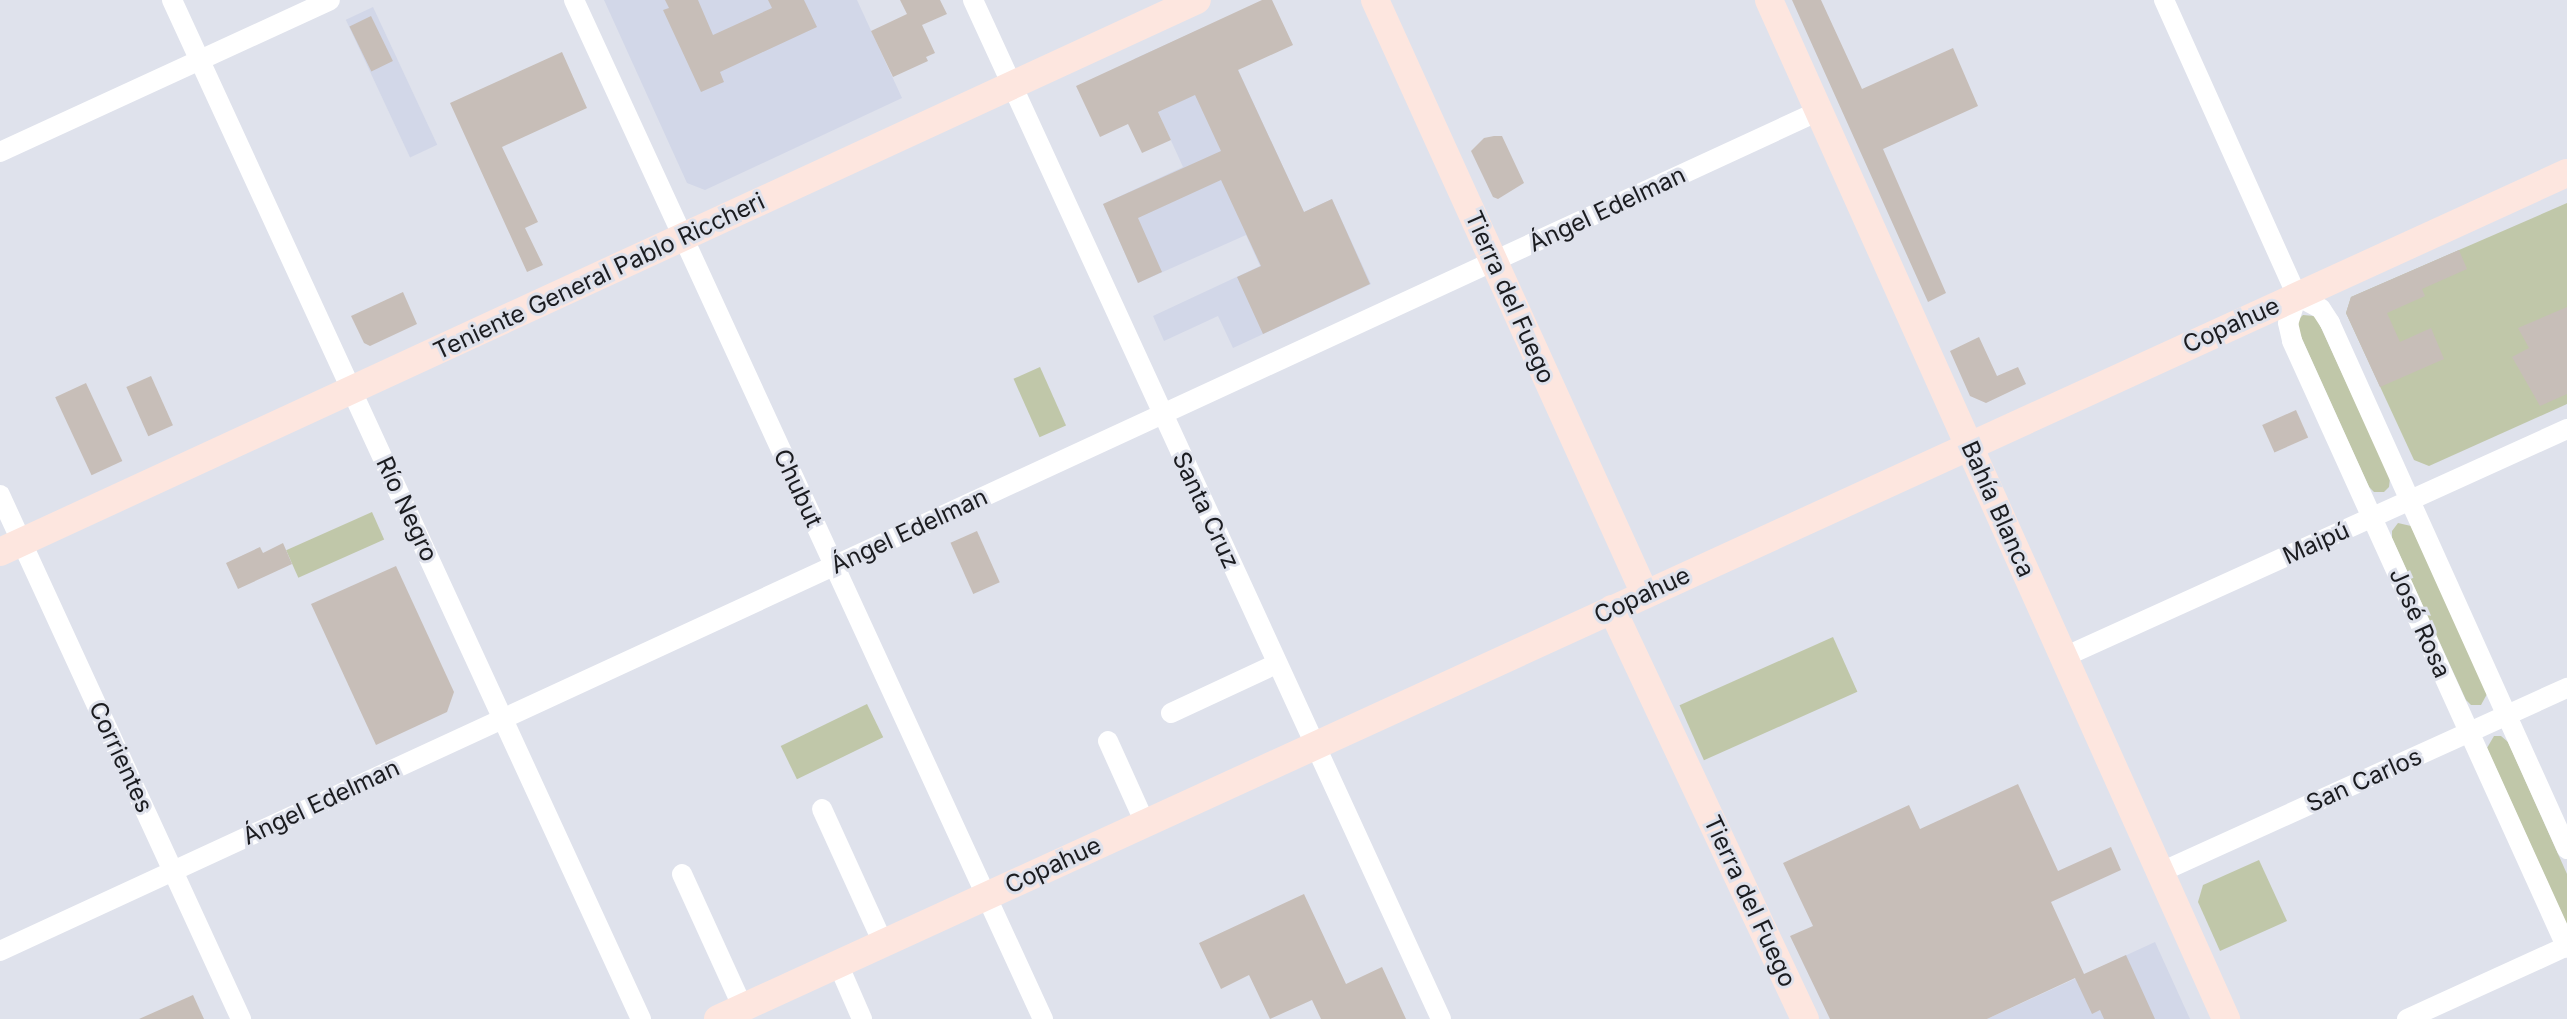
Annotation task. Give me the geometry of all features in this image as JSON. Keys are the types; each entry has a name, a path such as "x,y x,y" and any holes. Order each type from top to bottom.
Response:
{"street":[{"name":"Río Negro","path":"172,0 641,1019"},
{"path":"0,152 330,0"},
{"name":"Chubut","path":"574,0 1043,1019"},
{"name":"Santa Cruz","path":"973,0 1441,1019"},
{"name":"Teniente General Pablo Riccheri","path":"11,547 1197,0"},
{"name":"Tierra del Fuego","path":"1375,0 1645,594"},
{"name":"Bahía Blanca","path":"1769,0 2226,1019"},
{"name":"José Rosa","path":"2164,0 2297,296 2321,309 2330,323 2567,849"},
{"name":"Ángel Edelman","path":"0,951 1819,111"},
{"name":"Copahue","path":"731,1013 2567,173"},
{"name":"José Rosa","path":"2297,296 2288,323 2292,341 2567,947"},
{"name":"Maipú","path":"2064,657 2567,429"},
{"name":"Corrientes","path":"0,495 11,547 173,871 241,1019"},
{"name":"Tierra del Fuego","path":"1612,609 1805,1019"},
{"path":"1171,713 1276,664"},
{"name":"San Carlos","path":"2161,872 2567,688"},
{"path":"1108,741 1145,823"},
{"path":"822,809 883,943"},
{"path":"682,874 731,1013"},
{"path":"2407,1019 2567,947"},
{"path":"838,964 862,1019"}],"shaded area":[{"path":"604,0 857,0 902,98 705,190 687,183"},
{"path":"373,7 437,145 410,157 346,20"},
{"path":"1216,22 1304,212 1332,199 1371,284 1233,348 1218,316 1164,341 1153,316 1260,266 1246,235 1138,283 1103,204 1183,167 1134,59"},
{"path":"2155,942 2190,1019 1987,1019"}],"green space":[{"path":"2567,203 2567,404 2429,466 2414,460 2346,313 2351,297"},
{"path":"2303,315 2314,316 2318,321 2390,478 2389,487 2384,492 2374,492 2369,487 2298,330 2298,320"},
{"path":"1040,367 1066,425 1040,437 1014,379"},
{"path":"372,512 384,539 298,578 286,550"},
{"path":"2398,523 2411,526 2487,694 2481,705 2471,705 2466,700 2392,538 2392,531"},
{"path":"1833,637 1857,692 1704,760 1680,705"},
{"path":"867,704 883,737 797,779 781,746"},
{"path":"2494,736 2501,736 2508,742 2567,874 2567,925 2487,748"},
{"path":"2259,860 2287,921 2220,951 2198,902 2203,885"}],"building":[{"path":"665,0 698,0 713,35 772,8 768,0 804,0 817,27 720,72 724,82 701,92 663,10 669,8"},
{"path":"900,0 940,0 947,14 922,25 935,53 926,57 928,61 893,77 871,31 907,14"},
{"path":"1262,0 1272,0 1293,45 1238,70 1304,212 1332,199 1370,284 1263,334 1237,277 1261,266 1221,180 1138,218 1162,272 1138,283 1103,204 1221,151 1195,95 1158,112 1171,140 1142,153 1128,124 1100,137 1076,86"},
{"path":"1792,0 1821,0 1862,89 1953,48 1978,106 1883,149 1946,293 1928,302"},
{"path":"371,16 393,61 371,71 349,27"},
{"path":"562,52 587,108 502,147 538,222 525,228 543,265 527,272 450,103"},
{"path":"1502,136 1524,183 1498,199 1493,197 1471,151 1484,138"},
{"path":"2459,250 2467,269 2422,289 2425,296 2387,313 2400,342 2431,328 2444,359 2380,387 2346,313 2351,297"},
{"path":"403,292 417,324 370,346 364,343 351,316"},
{"path":"2567,307 2567,394 2540,406 2512,357 2529,348 2518,328"},
{"path":"1979,337 1997,376 2018,367 2026,384 1986,403 1970,396 1950,351"},
{"path":"151,376 173,425 148,436 126,387"},
{"path":"86,383 122,461 92,475 55,397"},
{"path":"2296,410 2308,437 2274,452 2262,425"},
{"path":"977,531 1000,582 973,594 951,543"},
{"path":"283,543 292,564 238,589 226,563 260,547 263,553"},
{"path":"396,566 454,692 447,712 376,745 311,604"},
{"path":"2018,784 2058,871 2111,847 2121,870 2051,902 2084,974 2126,955 2155,1019 2104,1019 2100,1010 2092,1014 2075,978 1987,1019 1830,1019 1790,936 1813,926 1783,863 1909,805 1920,829"},
{"path":"1304,894 1346,984 1382,967 1406,1019 1321,1019 1312,1000 1270,1019 1249,975 1221,989 1199,943"},
{"path":"193,995 204,1019 139,1019"}]}
